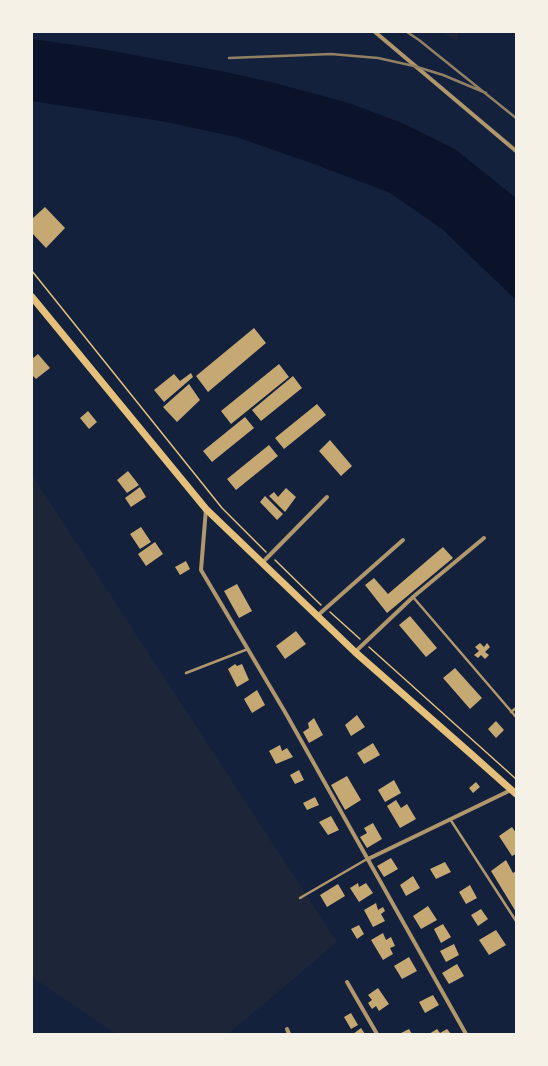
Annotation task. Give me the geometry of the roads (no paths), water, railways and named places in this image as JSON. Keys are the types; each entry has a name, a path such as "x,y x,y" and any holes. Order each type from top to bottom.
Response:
{"main road":[{"path":"32,297 206,509 355,652 514,792"}],"street":[{"path":"375,32 516,151"},
{"path":"262,563 327,497"},
{"path":"206,509 201,570 285,712 466,1034"},
{"path":"355,652 413,597 484,538"},
{"path":"317,616 403,540"},
{"path":"368,859 450,819 514,792"},
{"path":"347,982 377,1034"},
{"path":"287,1029 290,1034"}],"lane":[{"path":"413,597 516,717"},
{"path":"186,673 248,649"},
{"path":"511,712 516,708"},
{"path":"450,819 516,921"},
{"path":"300,898 368,859"}],"railway":[{"path":"407,32 516,118"},
{"path":"229,58 331,54 378,58 414,66 443,75 486,93"}]}
